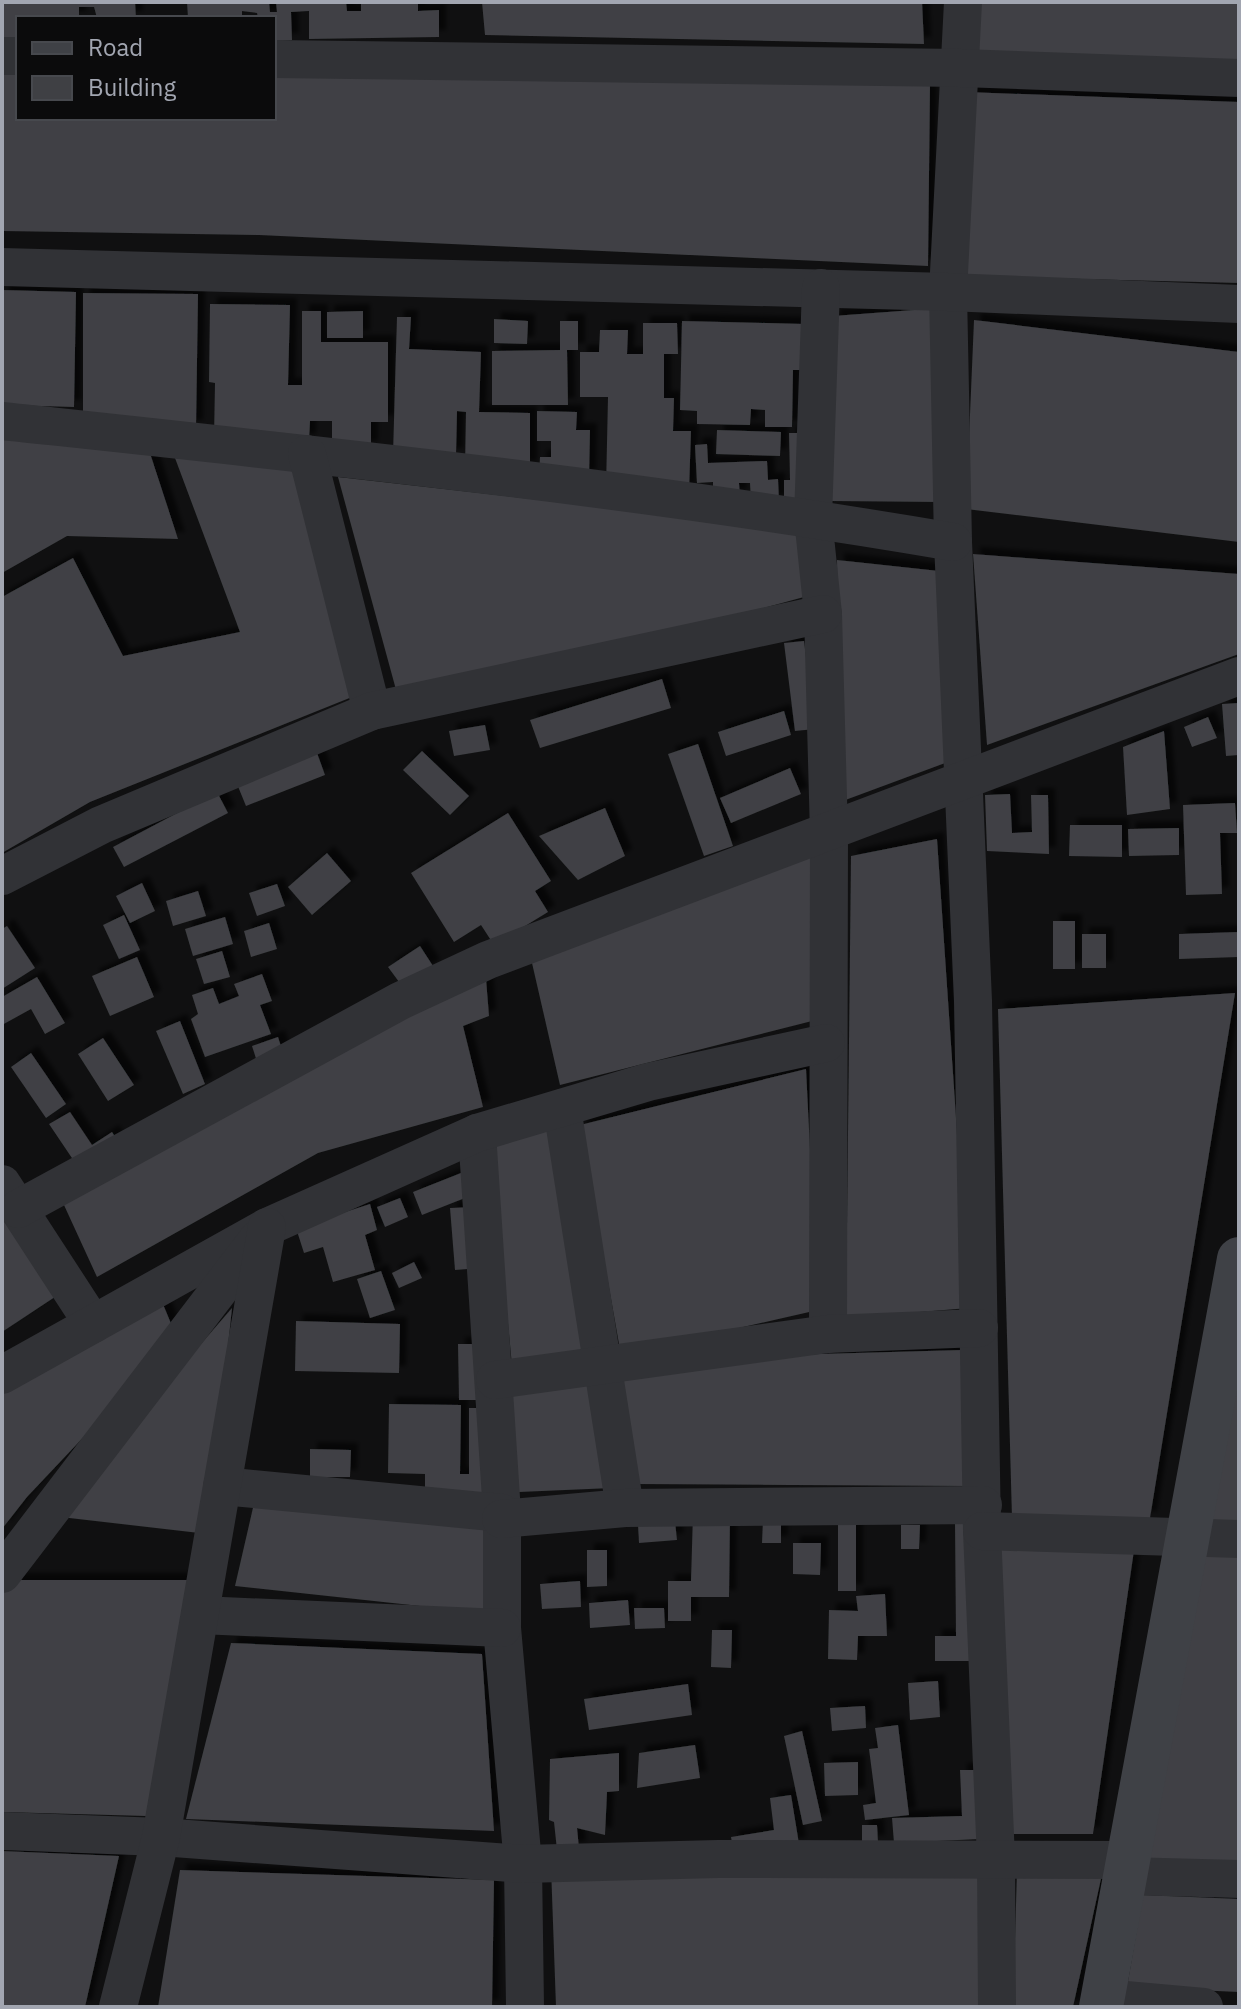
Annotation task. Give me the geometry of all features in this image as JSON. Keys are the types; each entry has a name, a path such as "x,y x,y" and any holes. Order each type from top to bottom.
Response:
{"street":[{"path":"963,2 948,292 953,542 973,1001 983,1518 996,1859 997,2007"},
{"path":"276,59 961,68 1239,78"},
{"path":"2,267 821,288 1239,304"},
{"path":"821,288 813,518 823,614 829,834 826,1043 828,1334"},
{"path":"2,421 307,454 813,518 953,542"},
{"path":"307,454 372,711"},
{"path":"2,876 101,825 372,711 823,614"},
{"path":"93,1324 10,1196 475,966 962,784 1239,676"},
{"path":"2,1375 267,1227 477,1133 648,1082 826,1043"},
{"path":"562,1108 625,1508"},
{"path":"477,1133 502,1516 502,1628 523,1864 525,2007"},
{"path":"118,2007 161,1837 267,1227"},
{"path":"2,1574 267,1227"},
{"path":"1204,2007 1102,2002 1188,1536 1230,1359 1239,1262"},
{"path":"495,1380 828,1334 979,1328"},
{"path":"222,1486 502,1516 625,1508 983,1518 1239,1539"},
{"path":"200,1615 502,1628"},
{"path":"2,1831 161,1837 523,1864 996,1859 1239,1879"}],"building":[{"path":"2,2 135,2 136,16 96,16 94,7 79,7 79,16 16,16 16,43 2,43"},
{"path":"187,2 269,2 270,12 277,12 276,2 346,2 347,11 361,11 361,2 418,2 418,11 439,10 439,37 309,39 309,11 291,12 292,40 276,41 276,16 258,16 257,13 242,11 242,16 188,16"},
{"path":"482,2 922,2 924,44 485,35"},
{"path":"976,2 1239,2 1239,64 971,55"},
{"path":"2,64 16,64 16,120 276,120 276,66 930,83 928,266 259,235 2,231"},
{"path":"967,92 1239,102 1239,283 964,276"},
{"path":"2,290 76,292 74,407 2,405"},
{"path":"83,293 198,294 196,427 83,426"},
{"path":"210,304 290,305 288,385 302,385 302,311 321,311 321,342 388,342 388,422 371,422 371,448 332,448 332,421 310,421 309,441 214,437 215,383 209,382"},
{"path":"941,308 939,502 829,501 833,316"},
{"path":"363,311 363,338 327,338 327,312"},
{"path":"397,317 411,317 409,349 481,352 479,412 530,413 530,468 465,467 466,412 457,411 456,455 393,454"},
{"path":"494,319 528,321 527,344 494,343"},
{"path":"974,320 1239,352 1239,542 966,509"},
{"path":"560,321 578,321 578,350 567,350 568,405 492,405 492,351 560,350"},
{"path":"682,321 804,324 804,370 793,370 792,427 765,427 765,410 751,409 750,425 697,424 697,411 680,410"},
{"path":"643,323 677,323 678,354 664,354 664,398 674,398 673,431 691,431 689,490 606,488 608,397 580,397 580,352 599,352 600,330 628,330 627,354 643,354"},
{"path":"537,411 577,412 576,430 590,430 589,477 539,477 540,457 551,457 551,441 537,441"},
{"path":"2,428 147,444 178,539 67,536 2,573"},
{"path":"717,430 781,432 780,456 716,454"},
{"path":"789,433 805,433 806,500 784,501 784,480 790,480"},
{"path":"707,444 708,463 767,461 768,480 778,479 779,502 751,502 750,483 739,483 740,496 713,497 713,482 697,483 695,445"},
{"path":"175,458 292,467 357,695 90,802 2,853 2,597 73,558 123,656 240,632"},
{"path":"338,477 805,530 804,597 634,643 398,697"},
{"path":"973,554 1239,574 1239,654 987,745"},
{"path":"837,560 939,571 956,759 840,802"},
{"path":"804,641 815,729 795,731 784,643"},
{"path":"662,679 671,708 540,748 530,720"},
{"path":"1239,703 1239,755 1226,756 1222,704"},
{"path":"784,711 791,735 726,756 718,732"},
{"path":"1208,717 1217,738 1192,747 1184,727"},
{"path":"485,725 490,750 454,756 449,731"},
{"path":"1164,731 1170,809 1127,815 1123,747"},
{"path":"698,744 733,846 704,856 668,754"},
{"path":"422,751 469,796 450,815 403,770"},
{"path":"317,753 325,775 246,806 237,784"},
{"path":"790,768 801,794 731,823 720,798"},
{"path":"217,792 228,813 124,867 113,847"},
{"path":"1010,794 1012,833 1032,832 1031,795 1048,795 1049,854 987,851 985,795"},
{"path":"1235,803 1237,833 1220,833 1222,894 1186,895 1183,805"},
{"path":"605,808 625,856 578,880 539,836"},
{"path":"508,813 551,881 535,891 548,912 494,945 481,925 454,942 411,873"},
{"path":"1070,825 1122,825 1122,857 1069,856"},
{"path":"1179,828 1179,855 1129,856 1128,829"},
{"path":"937,839 969,1308 846,1318 851,856"},
{"path":"811,849 816,1020 560,1085 532,963"},
{"path":"327,853 351,881 312,915 288,887"},
{"path":"142,883 155,911 130,923 116,896"},
{"path":"277,884 285,906 257,916 249,893"},
{"path":"198,891 206,916 173,926 166,901"},
{"path":"124,915 140,950 119,959 103,925"},
{"path":"225,917 233,944 193,956 185,929"},
{"path":"1053,921 1075,921 1075,969 1053,969"},
{"path":"269,923 277,949 251,957 244,931"},
{"path":"7,926 35,968 2,989 2,929"},
{"path":"1239,932 1239,957 1179,959 1179,934"},
{"path":"1082,934 1106,934 1106,968 1082,968"},
{"path":"420,946 433,966 402,986 388,967"},
{"path":"222,951 230,977 204,984 196,959"},
{"path":"137,957 154,997 110,1016 92,976"},
{"path":"262,974 272,1001 260,1005 271,1034 205,1057 191,1019 198,1014 192,995 213,988 219,1004 239,996 234,984"},
{"path":"37,977 65,1023 45,1034 31,1009 2,1025 2,997"},
{"path":"486,979 489,1016 463,1026 483,1107 318,1153 97,1277 58,1192 368,1020"},
{"path":"1235,993 1150,1518 1012,1518 998,1009"},
{"path":"180,1021 205,1084 183,1094 156,1031"},
{"path":"278,1037 285,1059 259,1068 252,1046"},
{"path":"103,1038 134,1085 108,1101 78,1054"},
{"path":"31,1053 66,1104 46,1118 11,1067"},
{"path":"806,1069 818,1310 621,1355 580,1125"},
{"path":"70,1112 92,1145 112,1132 119,1143 80,1170 49,1124"},
{"path":"549,1126 586,1358 512,1366 491,1142"},
{"path":"461,1173 470,1196 422,1215 413,1192"},
{"path":"2,1179 70,1287 2,1332"},
{"path":"400,1198 408,1217 385,1227 377,1207"},
{"path":"370,1204 377,1230 365,1235 375,1270 333,1282 323,1247 304,1253 296,1228"},
{"path":"476,1207 481,1268 455,1270 450,1208"},
{"path":"414,1262 422,1278 399,1288 392,1273"},
{"path":"381,1271 395,1310 370,1318 357,1279"},
{"path":"160,1297 177,1338 27,1497 2,1529 2,1390"},
{"path":"232,1308 208,1534 52,1516"},
{"path":"296,1321 400,1324 399,1373 295,1371"},
{"path":"458,1344 490,1344 490,1400 459,1400"},
{"path":"962,1350 967,1486 634,1484 621,1369 819,1354"},
{"path":"1239,1364 1239,1521 1206,1520"},
{"path":"586,1376 612,1488 519,1492 510,1388"},
{"path":"389,1404 461,1405 460,1474 469,1474 469,1408 494,1408 492,1502 425,1502 425,1474 388,1473"},
{"path":"310,1449 351,1450 350,1477 310,1477"},
{"path":"255,1499 491,1523 494,1614 235,1586"},
{"path":"693,1513 730,1514 729,1597 691,1597 691,1621 668,1621 668,1581 691,1581"},
{"path":"838,1517 856,1517 856,1591 838,1591"},
{"path":"763,1519 781,1519 781,1543 762,1543"},
{"path":"675,1522 677,1540 639,1543 638,1525"},
{"path":"955,1523 975,1523 976,1661 935,1661 935,1636 956,1636"},
{"path":"901,1525 920,1525 919,1549 901,1549"},
{"path":"793,1543 821,1543 820,1575 793,1574"},
{"path":"995,1545 1134,1550 1093,1834 1003,1834"},
{"path":"587,1550 607,1550 607,1586 587,1587"},
{"path":"1192,1555 1239,1555 1239,1861 1145,1865"},
{"path":"8,1580 189,1580 146,1816 2,1812 2,1588"},
{"path":"580,1581 581,1607 542,1609 540,1584"},
{"path":"885,1594 887,1636 858,1636 857,1660 828,1659 829,1610 858,1611 856,1596"},
{"path":"628,1600 630,1625 590,1628 589,1603"},
{"path":"634,1608 664,1608 665,1628 635,1629"},
{"path":"712,1630 732,1630 731,1668 711,1667"},
{"path":"231,1643 482,1654 494,1831 186,1819"},
{"path":"938,1681 940,1717 910,1720 908,1683"},
{"path":"688,1684 692,1715 589,1730 584,1699"},
{"path":"865,1706 866,1728 832,1731 830,1708"},
{"path":"898,1725 909,1815 865,1820 863,1805 876,1803 869,1749 878,1748 875,1728"},
{"path":"802,1731 822,1821 803,1825 784,1736"},
{"path":"695,1745 700,1778 637,1788 639,1753"},
{"path":"619,1753 619,1791 607,1792 605,1835 577,1828 579,1848 557,1850 554,1822 549,1820 550,1759"},
{"path":"858,1762 858,1795 825,1796 824,1763"},
{"path":"960,1770 980,1770 980,1839 894,1843 892,1818 962,1816"},
{"path":"791,1795 799,1844 734,1854 731,1837 774,1830 770,1798"},
{"path":"862,1825 877,1825 878,1842 862,1842"},
{"path":"2,1851 119,1856 85,2007 2,2007"},
{"path":"551,1867 982,1873 988,2007 556,2007"},
{"path":"180,1870 494,1880 492,2007 158,2007"},
{"path":"1017,1870 1102,1874 1073,2007 1013,2007"},
{"path":"1143,1895 1239,1899 1239,1992 1127,1987"}]}
